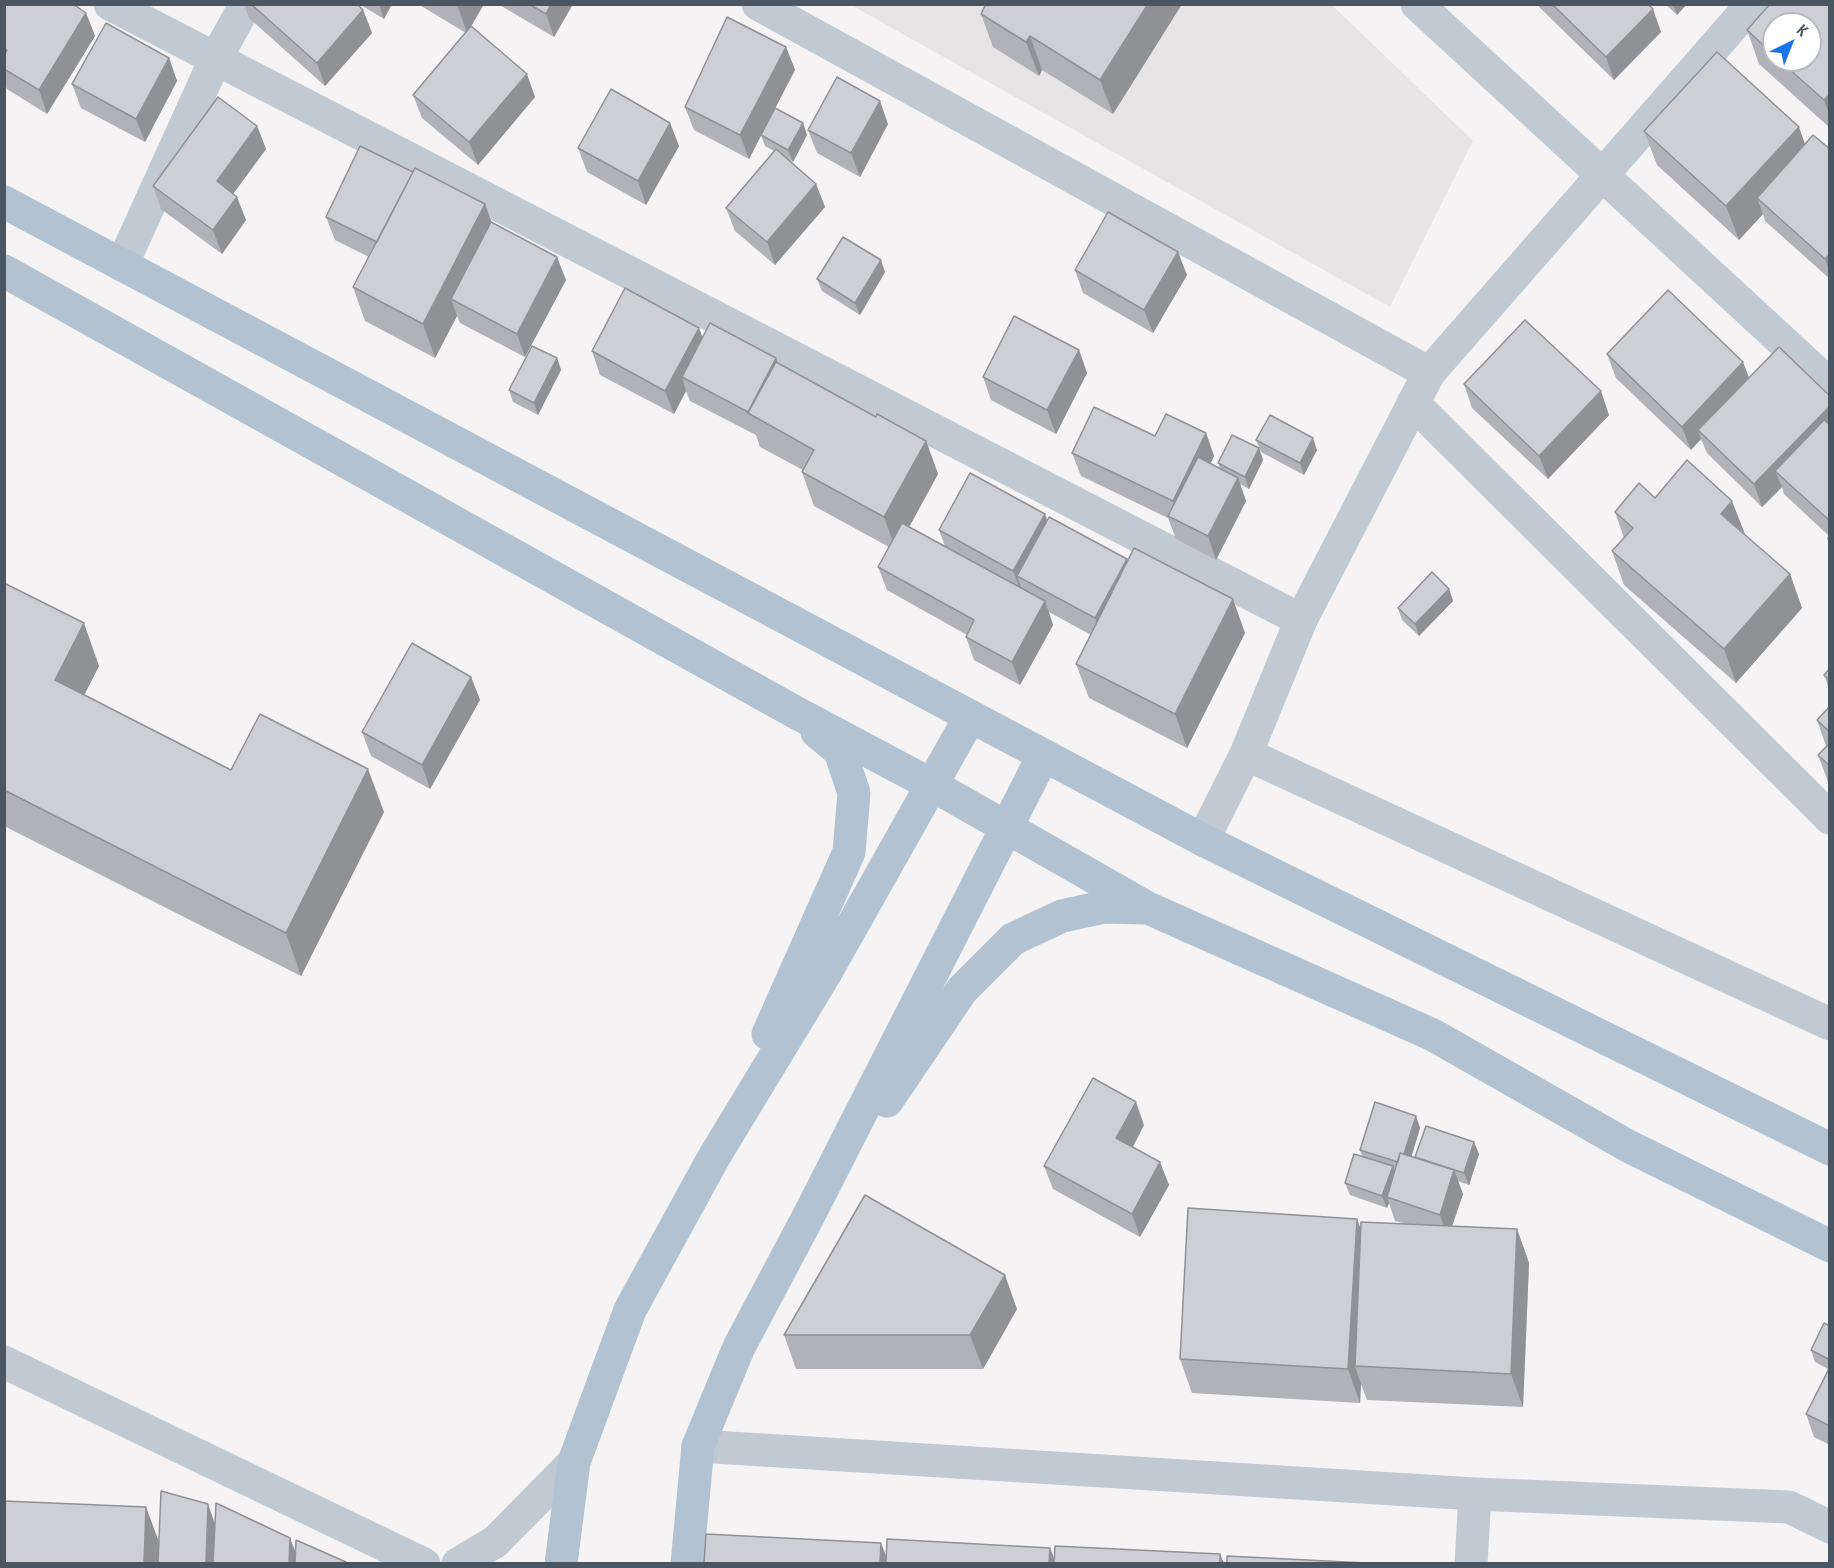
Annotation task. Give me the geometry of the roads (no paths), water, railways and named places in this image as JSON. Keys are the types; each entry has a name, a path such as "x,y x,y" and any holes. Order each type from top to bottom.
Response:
{"main road":[{"path":"4,202 1203,840 1830,1149"},
{"path":"4,271 793,711 932,785 1148,908 1433,1035 1628,1146 1830,1246"},
{"path":"714,1157 849,852 854,793 840,751 793,711"},
{"path":"561,1563 574,1462 630,1310 714,1157 825,974 970,717"},
{"path":"687,1563 699,1446 739,1347 807,1219 1043,756"},
{"path":"807,1219 962,990 1013,939 1062,916 1104,907 1148,908"}],"street":[{"path":"110,4 1301,620"},
{"path":"122,264 215,60 246,4"},
{"path":"758,4 1429,373"},
{"path":"1417,4 1830,385"},
{"path":"1203,840 1246,754 1301,620 1429,373 1752,4"},
{"path":"1413,403 1830,818"},
{"path":"1246,754 1830,1024"},
{"path":"4,1362 424,1563"},
{"path":"699,1446 1475,1494 1789,1507 1830,1527"},
{"path":"458,1563 495,1542 574,1462"},
{"path":"1471,1563 1475,1494"}]}
